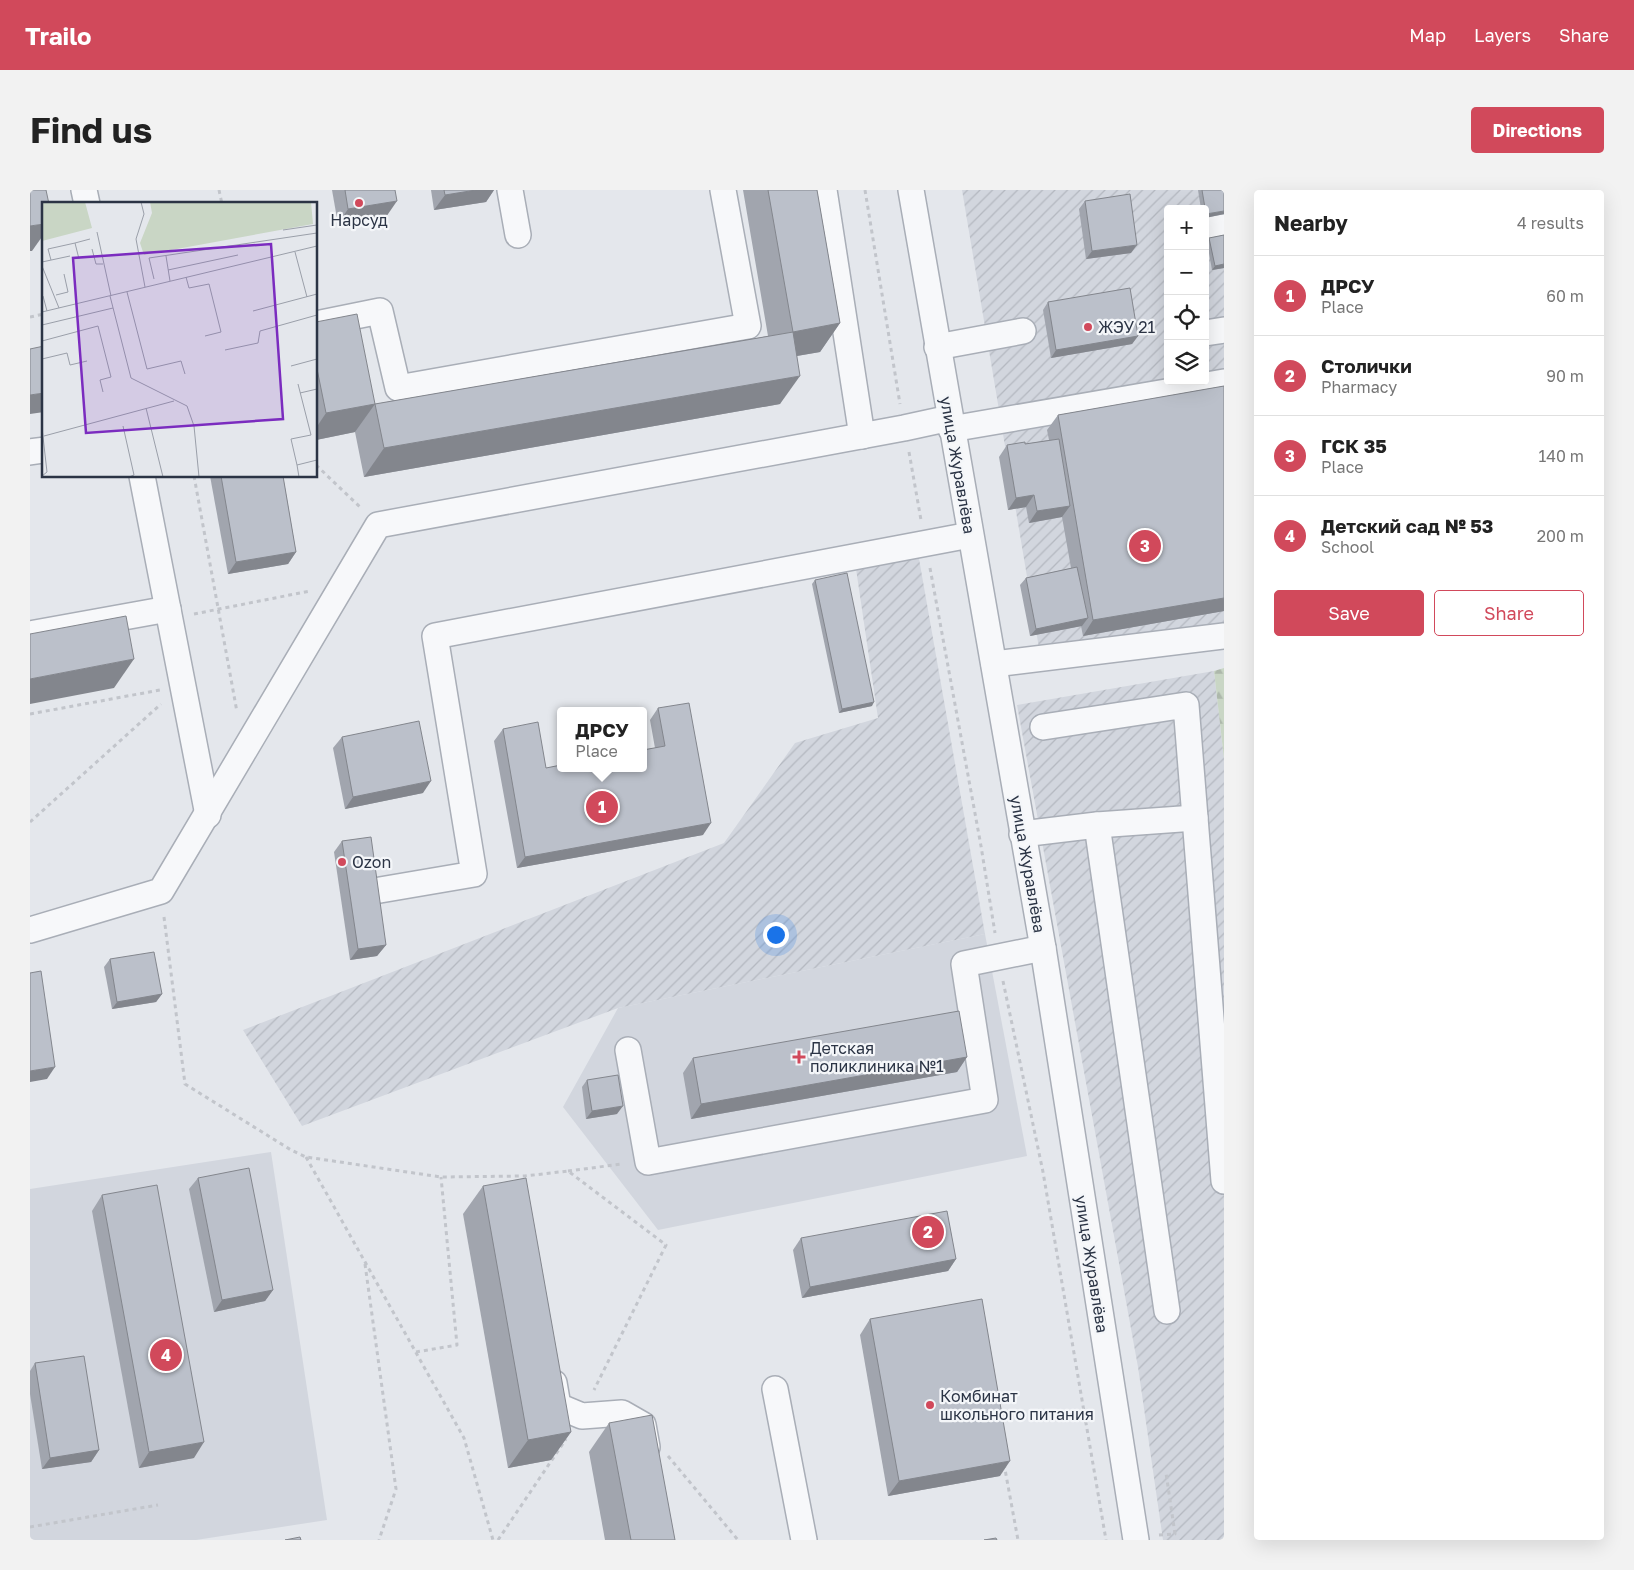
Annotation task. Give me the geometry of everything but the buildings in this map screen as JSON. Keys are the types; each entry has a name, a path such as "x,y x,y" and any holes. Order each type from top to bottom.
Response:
{"street":[{"path":"510,190 518,235"},
{"path":"318,324 380,311 398,388 748,326 723,190"},
{"path":"824,190 862,436"},
{"name":"улица Журавлёва","path":"910,190 1043,948 1136,1540"},
{"path":"1209,332 1224,330"},
{"path":"937,347 1023,331"},
{"path":"30,930 161,891 208,815 378,525 904,428 950,424 1171,386 1224,382"},
{"path":"142,478 208,815"},
{"path":"380,890 474,874 435,636 970,535"},
{"path":"30,634 168,614"},
{"path":"994,664 1224,636"},
{"path":"1043,727 1186,705 1224,1181"},
{"path":"1022,834 1098,825 1195,818"},
{"path":"1098,825 1167,1311"},
{"path":"628,1050 648,1162 985,1100 964,964 1043,948"},
{"path":"551,1358 558,1406 582,1416 622,1413 642,1425 660,1464"},
{"path":"775,1390 804,1540"}],"path":[{"path":"865,190 904,428 981,846 998,956 1043,1172 1106,1540"},
{"path":"318,467 378,525"},
{"path":"194,478 237,714"},
{"path":"168,614 218,610 343,584"},
{"path":"30,714 182,686"},
{"path":"30,822 182,686"},
{"path":"161,891 185,1084 292,1150 306,1157 441,1178 525,1176 648,1162"},
{"path":"306,1157 464,1438 493,1540"},
{"path":"498,1540 582,1416 666,1245 568,1170"},
{"path":"416,1352 457,1345 441,1178"},
{"path":"364,1261 396,1489 380,1540"},
{"path":"1003,1459 1018,1540"},
{"path":"660,1464 738,1540"},
{"path":"30,1527 158,1504"}],"shaded area":[{"path":"962,190 1224,190 1224,628 1041,660"},
{"path":"918,553 985,934 618,1008 302,1126 243,1030 724,843 795,743 878,718 855,562"},
{"path":"1214,671 1224,759 1224,1540 1163,1540 1138,1367 1017,705"},
{"name":"Детская поликлиника №1","path":"985,934 1027,1156 658,1230 563,1107 618,1008"},
{"path":"271,1152 327,1520 196,1540 30,1540 30,1189"}],"green space":[{"path":"1224,668 1224,759 1214,671"}],"place":[{"name":"Нарсуд","path":"359,203"},
{"name":"ЖЭУ 21","path":"1088,327"},
{"name":"ГСК 35","path":"1145,546"},
{"name":"ДРСУ","path":"602,807"},
{"name":"Ozon","path":"342,862"},
{"name":"Детская поликлиника №1","path":"799,1057"},
{"name":"Столички","path":"928,1232"},
{"name":"Детский сад № 53","path":"166,1355"},
{"name":"Комбинат школьного питания","path":"930,1405"}]}
